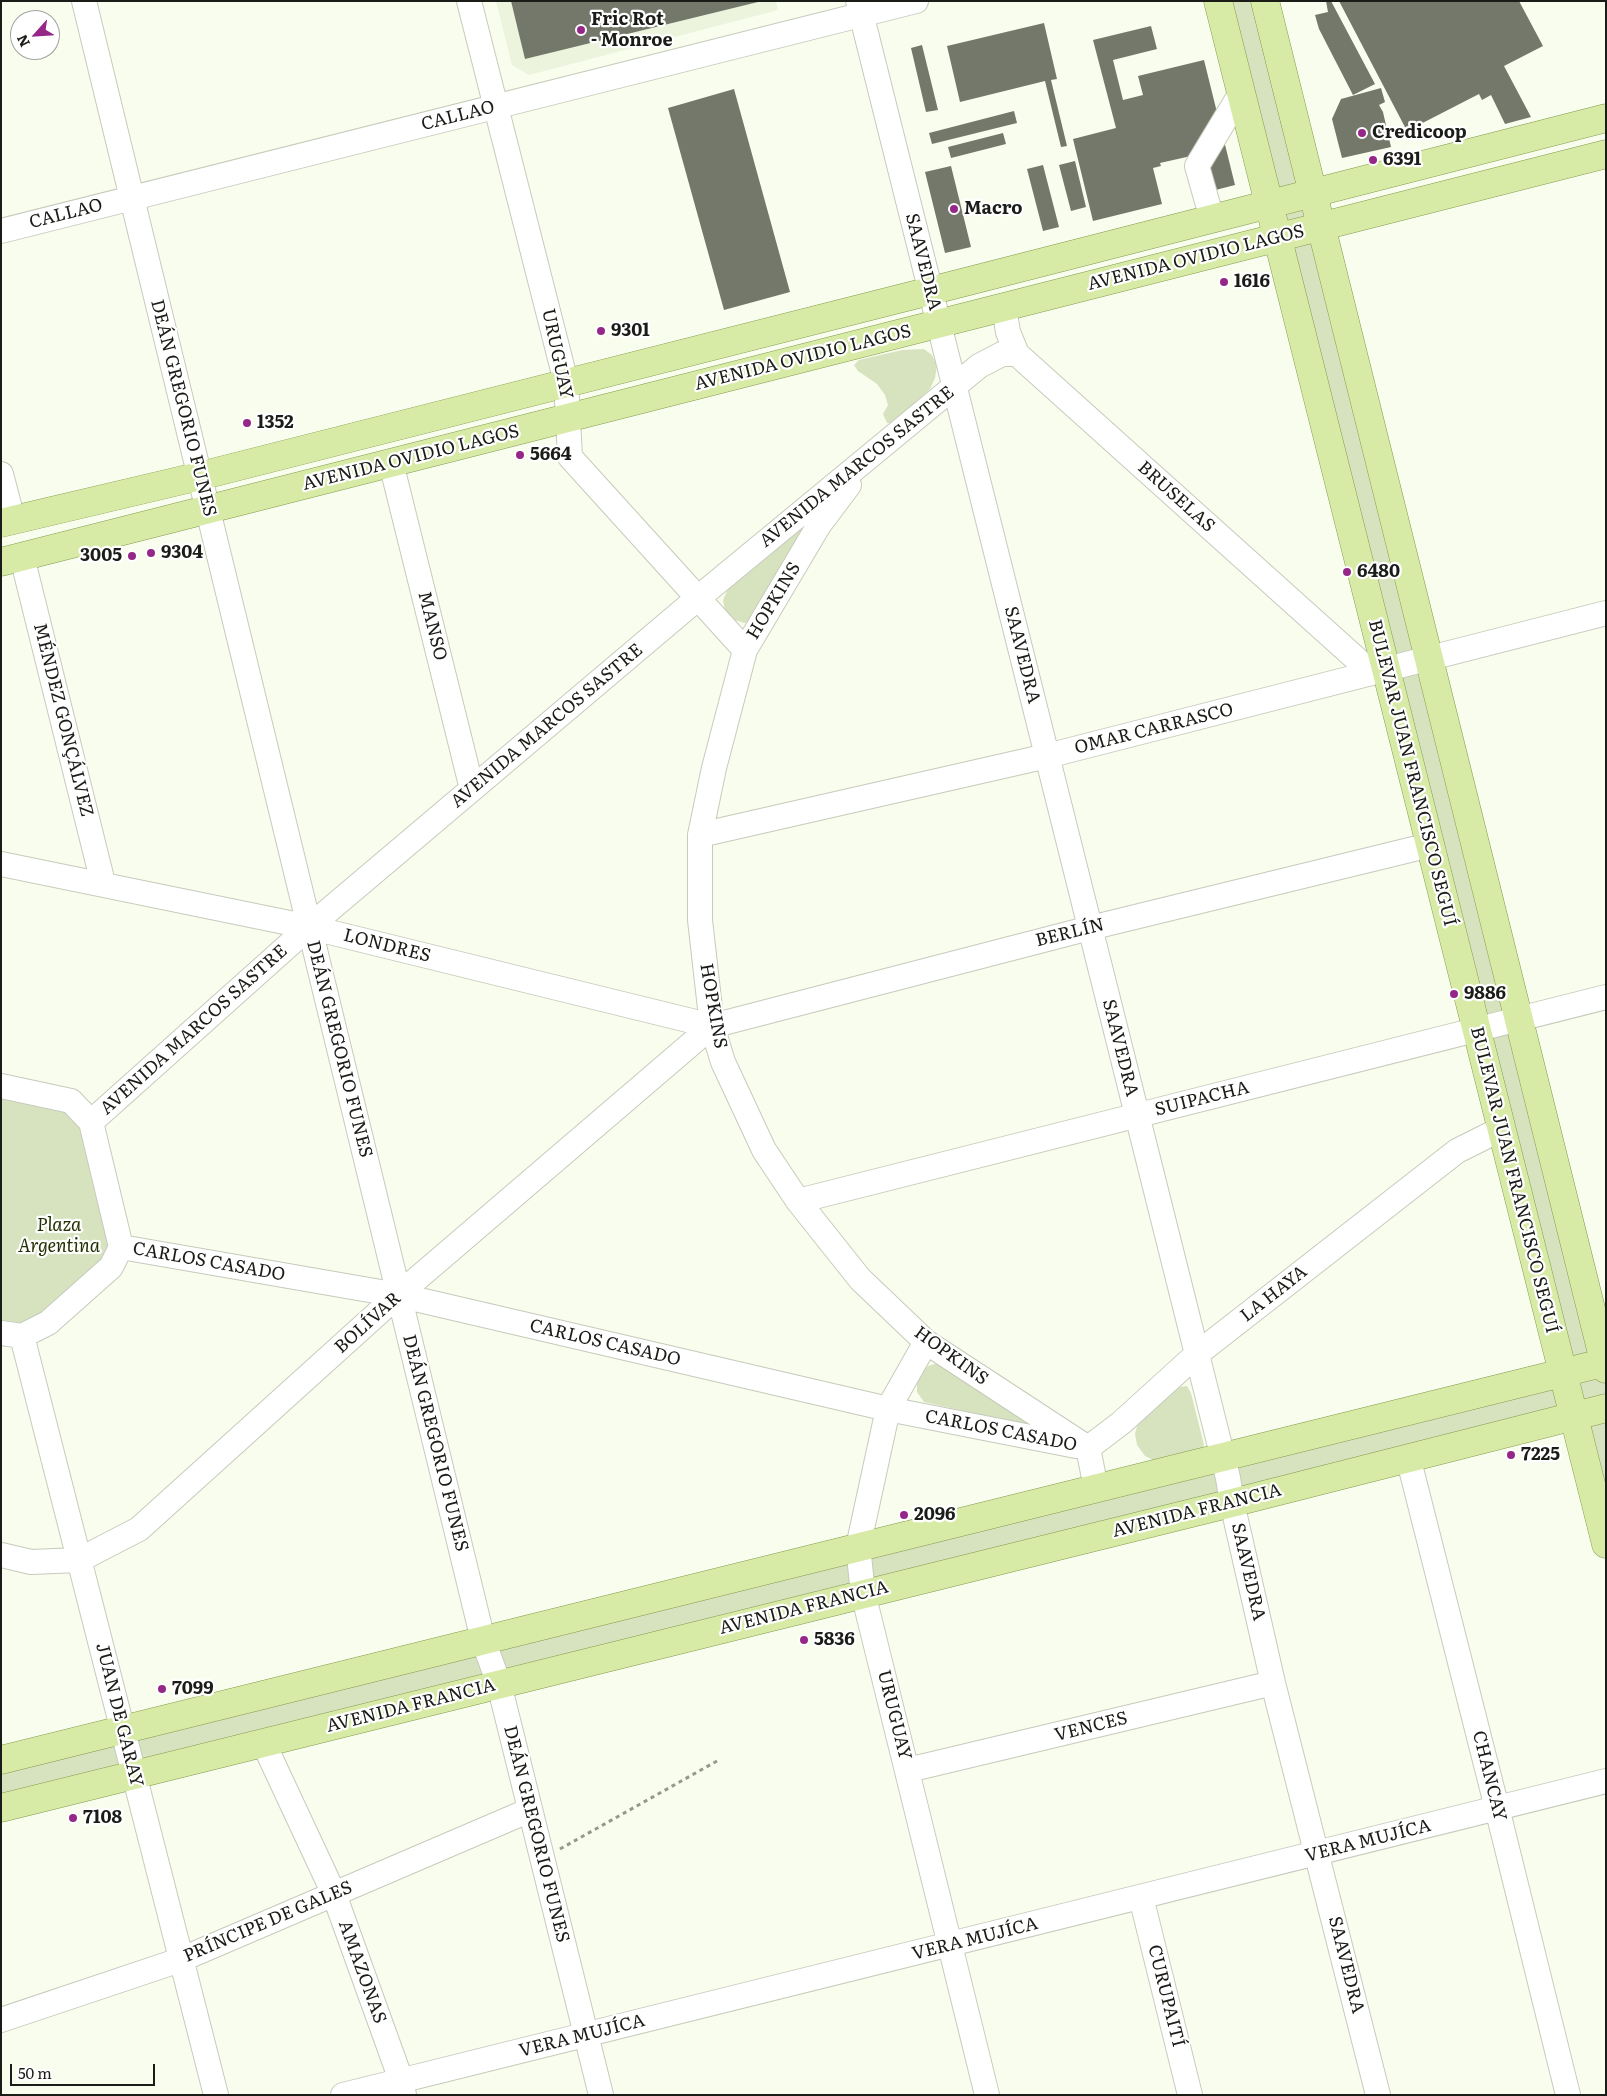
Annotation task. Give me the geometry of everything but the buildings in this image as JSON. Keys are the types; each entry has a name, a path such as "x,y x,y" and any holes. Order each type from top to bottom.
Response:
{"main road":[{"name":"BULEVAR JUAN FRANCISCO SEGUÍ","path":"1218,1 1278,238 1379,671 1430,845 1606,1544"},
{"path":"1,1760 1563,1372 1605,1364 1265,1"},
{"name":"AVENIDA OVIDIO LAGOS","path":"7,522 200,476 1606,118"},
{"name":"AVENIDA OVIDIO LAGOS","path":"12,560 1606,154"},
{"name":"AVENIDA FRANCIA","path":"1,1808 1232,1503 1606,1408"}],"street":[{"name":"DEÁN GREGORIO FUNES","path":"84,1 483,1640 499,1684 601,2095"},
{"name":"URUGUAY","path":"469,1 566,382 570,457 745,650"},
{"name":"CALLAO","path":"1,231 496,106 860,8 916,1"},
{"name":"SAAVEDRA","path":"860,8 1223,1457 1273,1683 1318,1853 1378,2095"},
{"path":"1212,219 1197,166 1241,93"},
{"name":"BRUSELAS","path":"1004,307 1008,332 1017,354 1379,671"},
{"name":"AVENIDA MARCOS SASTRE","path":"91,1122 309,927 698,598 979,366 1002,354 1017,354"},
{"name":"HOPKINS","path":"875,452 819,525 745,650 714,768 700,835 700,920 712,1026 723,1062 764,1150 798,1201 860,1279 926,1342 1088,1448"},
{"name":"MANSO","path":"391,463 472,790"},
{"path":"1,474 7,522"},
{"name":"MÉNDEZ GONÇÁLVEZ","path":"12,560 103,883"},
{"name":"OMAR CARRASCO","path":"700,835 1047,756 1606,613"},
{"name":"BERLÍN","path":"712,1026 1090,928 1430,845"},
{"name":"LONDRES","path":"1,864 103,883 309,927 712,1026"},
{"name":"SUIPACHA","path":"798,1201 1606,998"},
{"name":"BOLÍVAR","path":"1,1555 31,1562 79,1560 138,1529 398,1295 712,1026"},
{"path":"1,1086 71,1100 91,1122 121,1247 111,1267 48,1323 11,1334"},
{"name":"LA HAYA","path":"1088,1448 1121,1423 1197,1354 1457,1151 1501,1129"},
{"name":"CARLOS CASADO","path":"121,1247 398,1295 888,1410 1088,1448"},
{"name":"JUAN DE GARAY","path":"11,1334 79,1560 216,2095"},
{"name":"URUGUAY","path":"926,1342 888,1410 858,1547 863,1593 987,2095"},
{"path":"1088,1448 1096,1488"},
{"name":"CHANCAY","path":"1408,1457 1498,1808 1568,2095"},
{"name":"VENCES","path":"908,1770 1273,1683"},
{"name":"AMAZONAS","path":"263,1742 334,1894 403,2088"},
{"name":"VERA MUJÍCA","path":"343,2095 403,2088 586,2034 1606,1781"},
{"name":"PRÍNCIPE DE GALES","path":"1,2020 180,1960 530,1810"},
{"name":"CURUPAITÍ","path":"1141,1897 1190,2095"}],"path":[{"path":"542,1859 717,1761"}],"shaded area":[{"name":"Fric Rot - Monroe","path":"496,1 776,1 778,10 529,75 512,65"}],"green space":[{"path":"1218,1 1265,1 1606,1362 1606,1544 1574,1416 1,1808 1,1760 1563,1372"},
{"path":"924,349 932,355 937,366 935,378 930,389 893,423 887,423 883,414 888,405 885,395 877,384 858,371 854,365 859,360 902,350"},
{"path":"807,523 752,620 745,623 734,620 725,611 723,600 728,589"},
{"name":"Plaza Argentina","path":"1,1086 91,1122 121,1247 48,1323 1,1333"},
{"path":"938,1363 1033,1420 1030,1426 924,1402 917,1392 917,1376 928,1366"},
{"path":"1187,1386 1191,1393 1204,1445 1201,1452 1155,1461 1145,1456 1137,1445 1135,1434 1138,1422 1147,1410 1180,1387"}],"place":[{"name":"Fric Rot - Monroe","path":"581,30"},
{"name":"Credicoop","path":"1362,133"},
{"name":"6391","path":"1373,160"},
{"name":"Macro","path":"954,209"},
{"name":"1616","path":"1224,282"},
{"name":"9301","path":"601,331"},
{"name":"1352","path":"247,423"},
{"name":"5664","path":"520,455"},
{"name":"9304","path":"151,553"},
{"name":"3005","path":"132,556"},
{"name":"6480","path":"1347,572"},
{"name":"9886","path":"1454,994"},
{"name":"7225","path":"1511,1455"},
{"name":"2096","path":"904,1515"},
{"name":"5836","path":"804,1640"},
{"name":"7099","path":"162,1689"},
{"name":"7108","path":"73,1818"}]}
